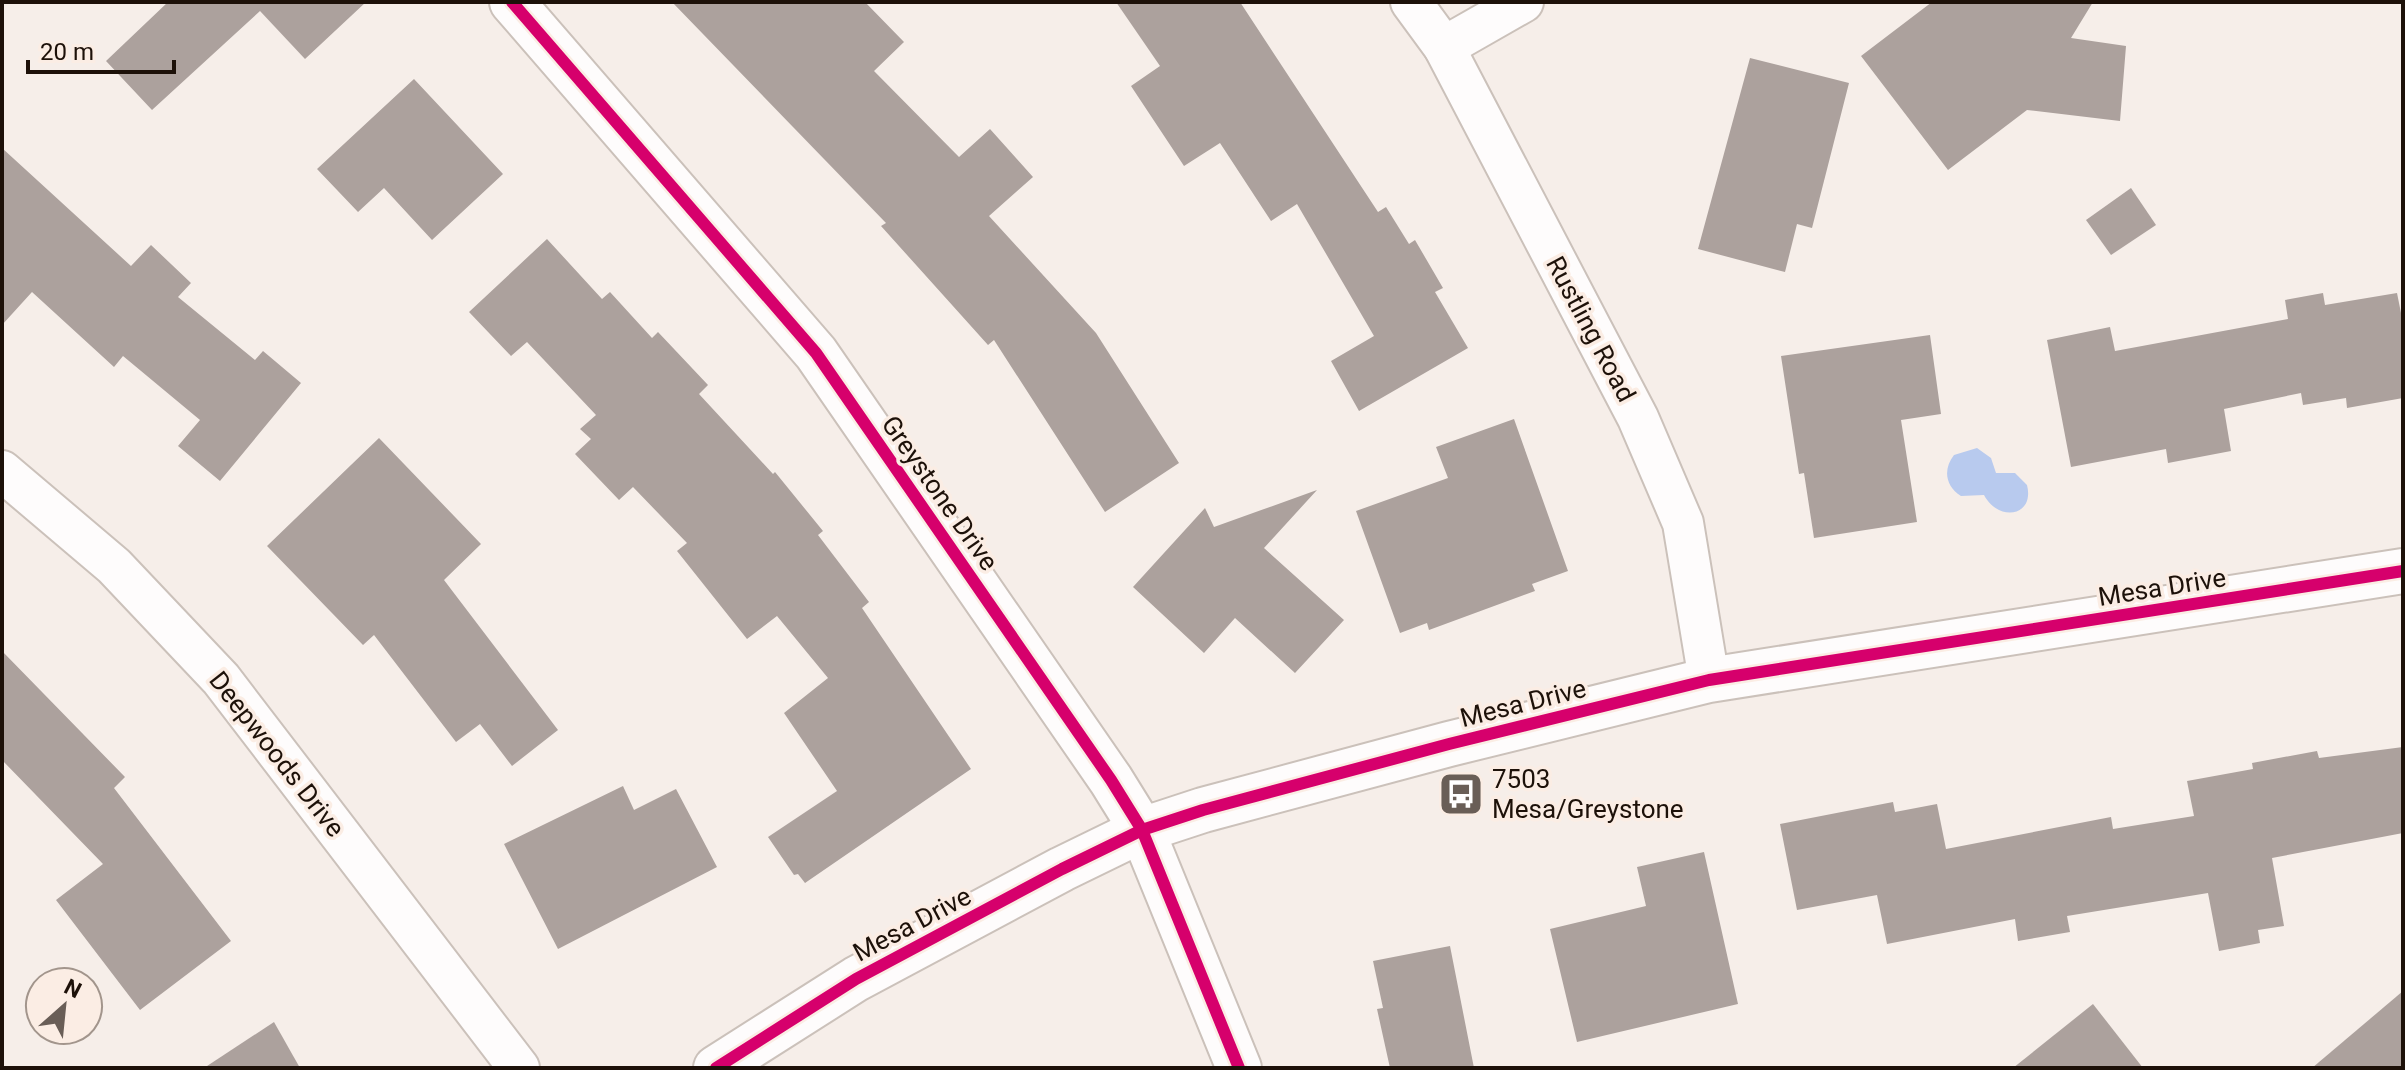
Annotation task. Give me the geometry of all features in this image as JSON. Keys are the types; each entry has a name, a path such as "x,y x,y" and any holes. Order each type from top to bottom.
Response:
{"street":[{"name":"Greystone Drive","path":"512,2 816,353 1111,780 1142,830 1239,1068"},
{"name":"Rustling Road","path":"1411,2 1444,47 1638,418 1683,523 1709,680"},
{"path":"1444,47 1523,2"},
{"name":"Deepwoods Drive","path":"2,471 114,566 221,679 519,1068"},
{"name":"Mesa Drive","path":"716,1068 856,979 1142,830 1203,810 1433,748 1709,680 2403,571"}],"water":[{"path":"1977,448 1991,458 1996,473 2015,473 2027,485 2026,504 2021,509 2014,512 1998,510 1984,495 1961,496 1952,487 1947,477 1950,460 1954,455"}],"building":[{"path":"168,2 366,2 305,59 260,11 152,110 106,61"},
{"path":"672,2 865,2 904,42 874,71 959,157 990,129 1033,177 989,216 1096,333 1179,463 1105,512 994,340 988,345 881,226 886,223"},
{"path":"1116,2 1240,2 1378,212 1386,207 1409,244 1415,240 1443,288 1435,292 1468,348 1359,411 1331,361 1374,336 1297,204 1271,221 1220,143 1184,166 1131,86 1160,66"},
{"path":"1932,2 2093,2 2071,38 2126,46 2120,121 2027,110 1948,170 1861,56"},
{"path":"1750,58 1849,83 1812,228 1797,224 1785,272 1698,249"},
{"path":"414,79 503,174 432,240 384,188 358,212 317,169"},
{"path":"2,148 131,266 151,245 191,283 178,297 255,360 263,351 301,383 220,481 178,446 200,420 123,356 114,367 32,292 2,325"},
{"path":"2131,188 2156,225 2111,255 2086,220"},
{"path":"547,239 602,299 610,292 652,338 658,332 708,385 699,394 773,474 775,472 823,531 818,535 869,602 862,608 971,769 805,883 798,874 794,875 768,837 837,791 784,713 828,678 777,616 747,639 677,551 687,543 633,487 619,500 575,454 591,439 580,429 596,415 527,342 511,356 469,312"},
{"path":"2323,293 2325,305 2397,293 2403,323 2403,398 2347,408 2346,398 2303,405 2301,393 2224,409 2231,451 2168,463 2166,449 2071,467 2047,340 2110,327 2115,351 2288,319 2285,300"},
{"path":"1930,335 1941,414 1901,420 1917,522 1814,538 1804,473 1799,474 1781,356"},
{"path":"1514,419 1568,571 1532,584 1535,591 1429,630 1427,623 1400,633 1356,511 1448,478 1436,447"},
{"path":"379,438 481,544 444,580 558,730 512,766 480,724 456,742 374,635 363,645 267,546"},
{"path":"1317,490 1264,548 1344,620 1295,673 1235,618 1204,653 1133,587 1205,508 1214,527"},
{"path":"2,651 125,777 114,788 231,941 140,1010 56,900 103,864 2,760"},
{"path":"2403,747 2403,833 2272,858 2284,926 2258,930 2260,943 2219,951 2208,893 2067,916 2070,932 2018,941 2015,919 1887,944 1877,895 1797,910 1780,824 1893,802 1895,812 1937,804 1946,849 2111,817 2113,829 2194,816 2187,781 2253,769 2252,763 2317,751 2319,758"},
{"path":"623,786 634,810 676,789 717,867 558,949 504,844"},
{"path":"1704,852 1738,1004 1577,1042 1550,929 1646,906 1637,867"},
{"path":"1450,946 1474,1068 1390,1068 1377,1009 1383,1008 1373,961"},
{"path":"2403,991 2403,1068 2312,1068"},
{"path":"2093,1004 2143,1068 2013,1068"},
{"path":"274,1022 300,1068 204,1068"}],"cycle path":[{"path":"512,2 816,353 1111,780 1142,830 1239,1068"},
{"path":"716,1068 856,979 1062,869 1142,830 1203,810 1449,744 1709,680 2403,571"}],"place":[{"name":"7503 Mesa/Greystone","path":"1461,794"}]}
